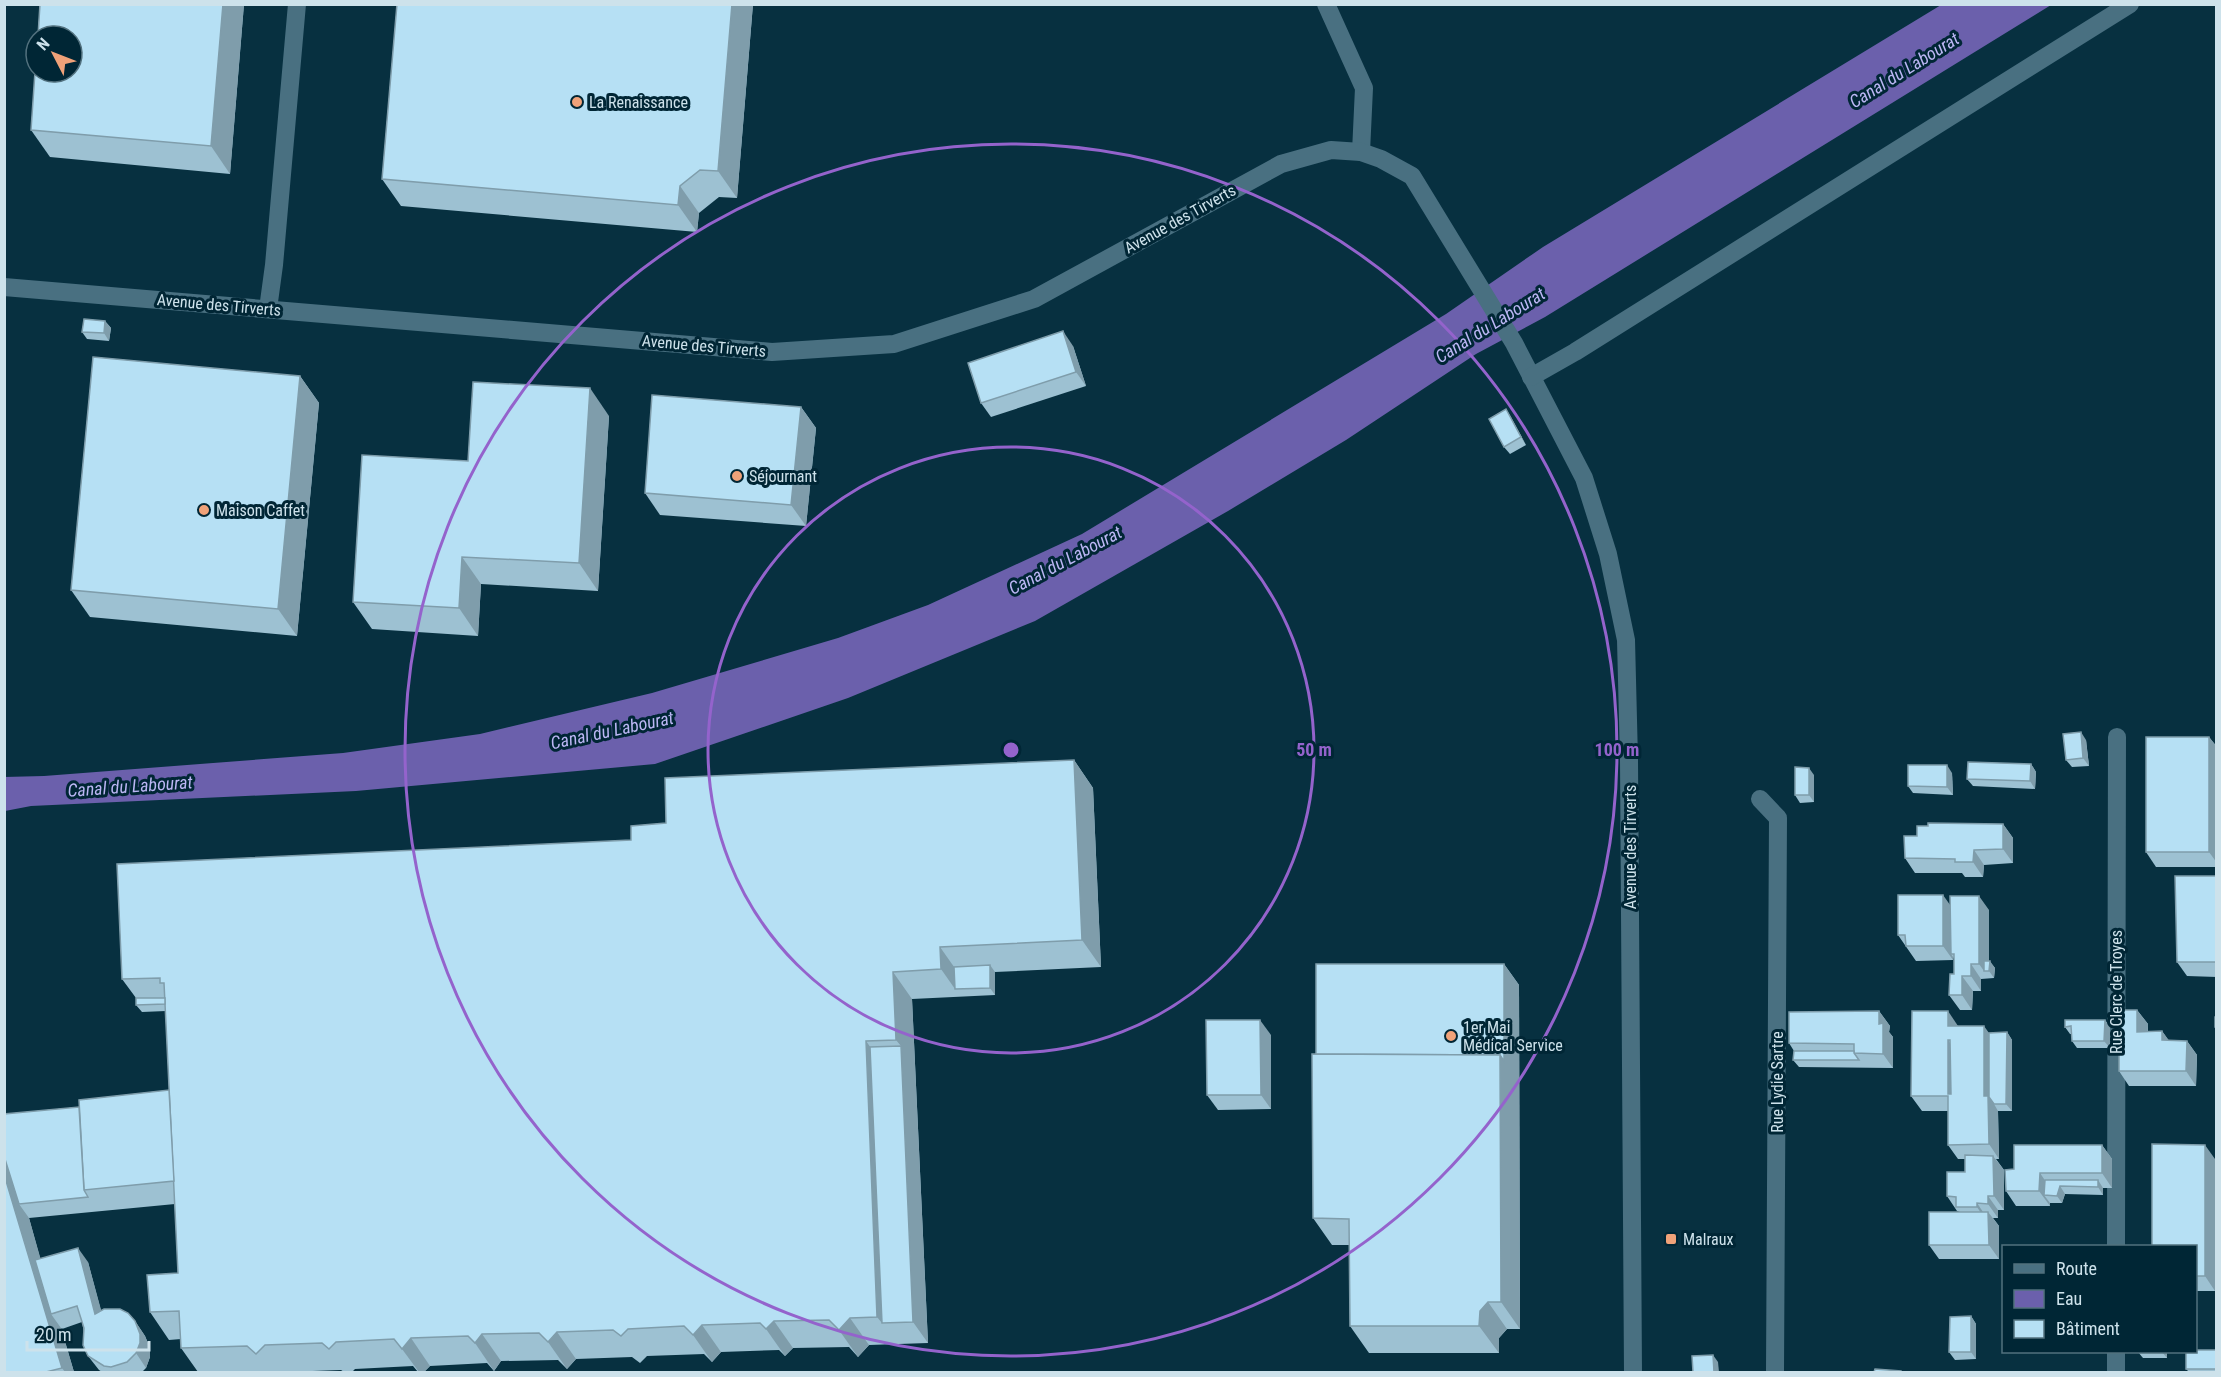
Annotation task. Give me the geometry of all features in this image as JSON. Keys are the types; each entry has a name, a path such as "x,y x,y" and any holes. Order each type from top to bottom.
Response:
{"street":[{"path":"267,309 274,265 297,4"},
{"path":"1326,4 1364,88 1361,152"},
{"path":"1532,376 1575,352 2130,4"},
{"name":"Avenue des Tirverts","path":"4,287 772,352 894,344 1034,299 1281,164 1330,150 1361,152 1381,159 1412,176 1514,343 1584,478 1608,554 1626,640 1629,760 1633,1372"},
{"name":"Rue Clerc de Troyes","path":"2116,1245 2117,737"},
{"name":"Rue Lydie Sartre","path":"1760,799 1778,818 1775,1372"},
{"path":"2116,1353 2116,1372"}],"water":[{"name":"Canal du Labourat","path":"1941,5 2051,5 1545,317 1476,354 1346,440 1228,511 1035,621 848,698 655,764 356,791 31,806 5,811 4,777 44,776 343,753 480,734 652,693 838,638 928,605 1082,534 1446,314 1543,247"}],"building":[{"path":"40,4 223,4 211,146 31,130 34,84 84,84 84,24 39,24"},
{"name":"La Renaissance","path":"397,4 732,4 718,171 700,170 680,186 678,205 382,179"},
{"path":"84,319 105,321 104,333 82,332"},
{"path":"1063,331 1076,372 981,403 968,363"},
{"name":"Maison Caffet","path":"93,357 300,376 278,609 71,590"},
{"path":"473,382 590,388 579,563 462,557 459,608 353,602 362,455 468,461"},
{"name":"Séjournant","path":"652,395 801,407 791,505 645,493"},
{"path":"1506,409 1521,437 1504,447 1489,419"},
{"path":"2081,732 2083,758 2066,760 2063,734"},
{"path":"2146,737 2209,737 2209,852 2146,852"},
{"path":"1074,760 1082,940 940,947 941,969 893,972 896,1040 866,1041 877,1317 850,1318 839,1330 829,1320 774,1321 766,1329 760,1323 702,1325 693,1335 684,1326 628,1329 621,1336 613,1330 557,1332 548,1342 539,1333 482,1334 475,1343 468,1336 411,1338 402,1349 394,1339 336,1342 329,1349 322,1343 265,1345 256,1354 247,1346 181,1348 179,1311 150,1312 147,1275 178,1273 164,983 160,983 160,978 122,979 117,864 631,840 631,826 666,823 665,778"},
{"path":"1968,762 2031,764 2030,781 1967,779"},
{"path":"1908,765 1947,765 1947,787 1908,786"},
{"path":"1795,767 1809,768 1809,795 1795,795"},
{"path":"1928,823 2003,824 2003,849 1974,850 1973,862 1955,862 1955,859 1905,858 1904,836 1917,836 1917,826 1928,826"},
{"path":"2175,876 2217,876 2217,962 2177,962"},
{"path":"1898,895 1943,895 1943,946 1906,946 1905,935 1898,935"},
{"path":"1950,896 1979,896 1979,964 1971,964 1971,976 1962,976 1962,995 1949,995 1950,974 1954,974 1954,954 1951,954"},
{"path":"1984,961 1990,961 1989,971 1984,971"},
{"path":"1316,964 1504,964 1504,1061 1500,1055 1316,1054"},
{"path":"990,965 990,988 955,989 954,967"},
{"path":"136,998 165,998 165,1004 136,1005"},
{"path":"2119,1010 2137,1010 2137,1032 2162,1031 2162,1040 2187,1041 2186,1071 2119,1071"},
{"path":"1879,1011 1879,1024 1883,1023 1883,1054 1854,1053 1854,1044 1789,1043 1789,1012"},
{"path":"1912,1011 1948,1011 1948,1026 1984,1026 1984,1096 1988,1096 1989,1144 1948,1145 1948,1096 1911,1096","holes":["1948,1040 1950,1040 1951,1094 1948,1094"]},
{"path":"1206,1020 1260,1020 1261,1095 1207,1095"},
{"path":"2065,1020 2105,1020 2104,1041 2072,1041 2071,1026 2065,1027"},
{"path":"2007,1032 2006,1104 1994,1104 1989,1097 1989,1033"},
{"path":"901,1046 913,1322 882,1323 870,1047"},
{"path":"1794,1051 1854,1051 1859,1060 1793,1060"},
{"path":"1312,1054 1500,1055 1501,1302 1488,1302 1480,1311 1479,1326 1350,1326 1349,1219 1313,1218"},
{"path":"169,1090 174,1181 84,1190 79,1100"},
{"path":"79,1107 84,1190 88,1197 19,1204 4,1156 4,1114"},
{"path":"2152,1144 2205,1145 2205,1276 2197,1276 2197,1245 2152,1245"},
{"path":"2014,1145 2102,1145 2102,1173 2040,1173 2039,1191 2006,1191 2005,1170 2014,1169"},
{"path":"1965,1155 1993,1156 1994,1196 1988,1196 1988,1204 1977,1203 1977,1207 1956,1207 1956,1197 1947,1196 1947,1172 1965,1172"},
{"path":"4,1174 62,1368 46,1372 4,1372"},
{"path":"2045,1180 2098,1180 2098,1187 2060,1186 2057,1196 2044,1195"},
{"path":"1929,1212 1988,1212 1989,1245 1929,1245"},
{"path":"78,1248 95,1314 104,1309 120,1309 128,1313 135,1321 140,1334 140,1343 136,1353 127,1362 111,1367 104,1366 88,1356 83,1345 84,1328 77,1306 51,1314 35,1260"},
{"path":"1971,1316 1971,1352 1949,1352 1950,1317"},
{"path":"2197,1350 2217,1350 2217,1369 2186,1369 2186,1353 2197,1353"},
{"path":"1713,1355 1714,1372 1693,1372 1692,1356"},
{"path":"1875,1369 1901,1371 1901,1372 1874,1372"}],"place":[{"name":"La Renaissance","path":"577,102"},
{"name":"Séjournant","path":"737,476"},
{"name":"Maison Caffet","path":"204,510"},
{"name":"1er Mai Médical Service","path":"1451,1036"},
{"name":"Malraux","path":"1671,1239"}]}
